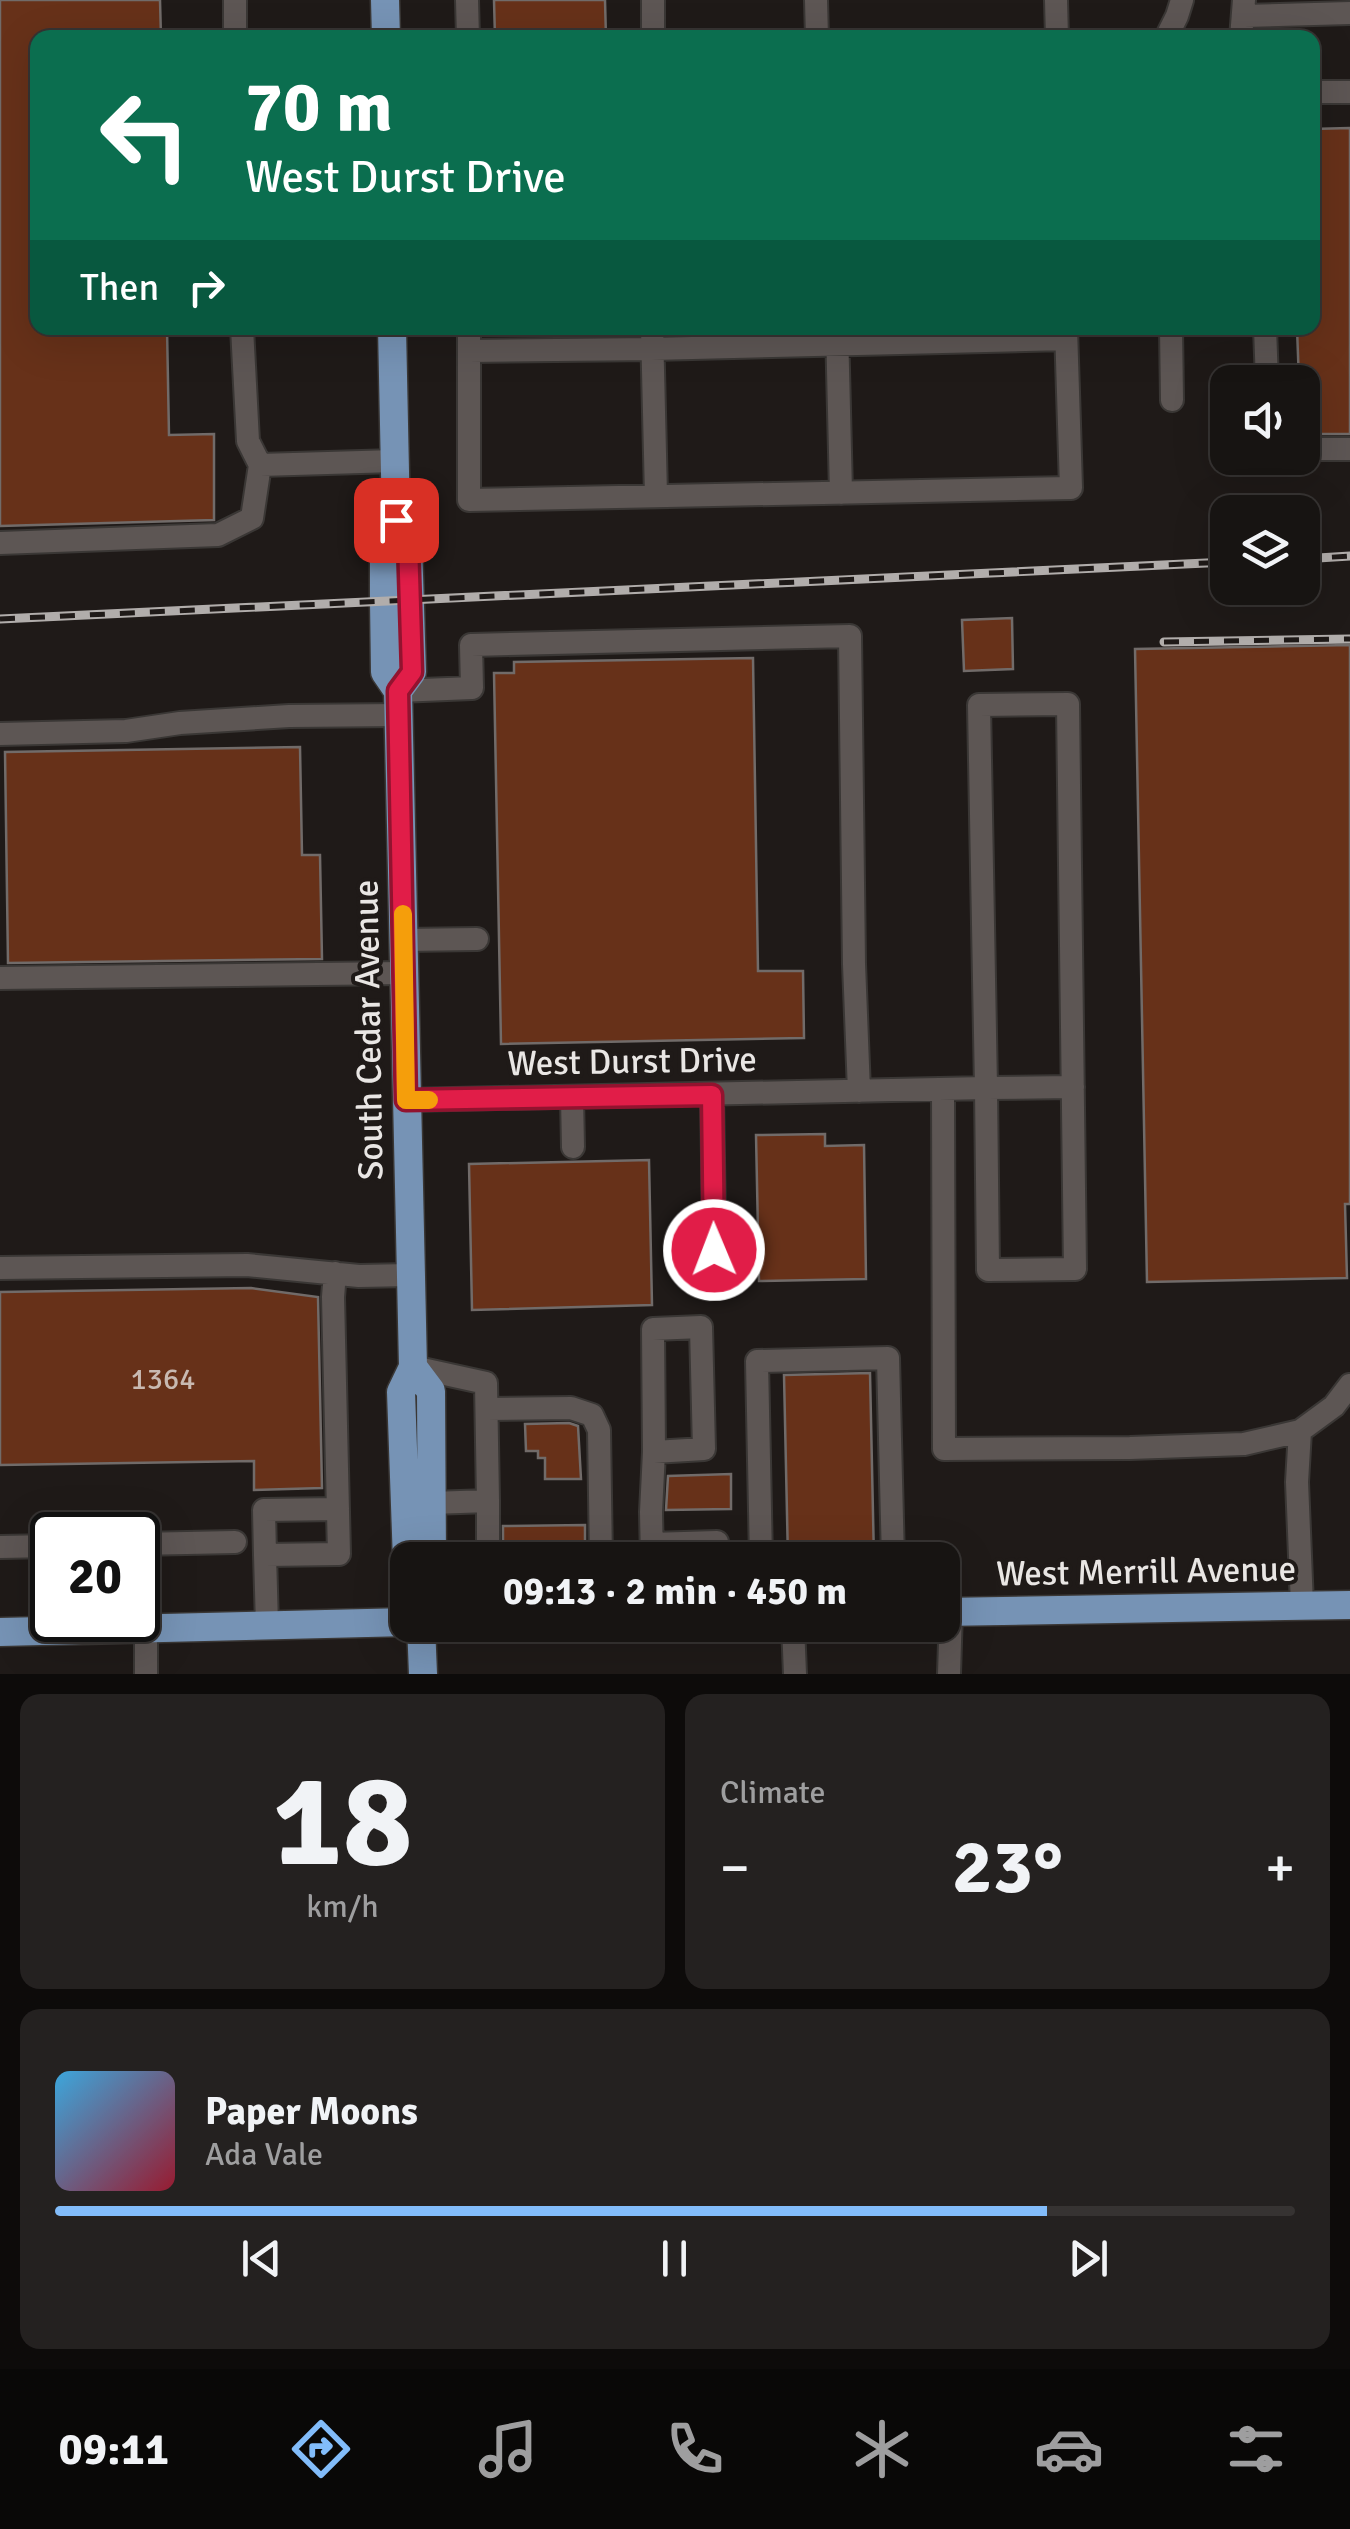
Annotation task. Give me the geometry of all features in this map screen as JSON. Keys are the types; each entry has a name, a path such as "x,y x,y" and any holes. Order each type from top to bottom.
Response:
{"main road":[{"path":"386,0 386,30"},
{"name":"South Cedar Avenue","path":"392,335 396,520 408,542 412,672 399,703 414,1367 400,1392 406,1542"},
{"name":"South Cedar Avenue","path":"414,1367 431,1391 432,1542"},
{"name":"West Merrill Avenue","path":"960,1619 1350,1605"},
{"path":"160,1629 390,1622"},
{"path":"0,1632 30,1630"},
{"path":"422,1642 423,1674"}],"street":[{"path":"235,0 235,30"},
{"path":"467,0 468,30"},
{"path":"653,0 653,30"},
{"path":"816,0 817,30"},
{"path":"1056,0 1057,30"},
{"path":"1170,30 1182,0"},
{"path":"1243,18 1350,12"},
{"path":"1320,92 1350,92"},
{"path":"0,543 218,535 252,518 260,464 248,441 242,335"},
{"path":"913,335 469,339 470,500 1071,488 1066,335"},
{"path":"1171,335 1172,400"},
{"path":"1265,335 1266,365"},
{"path":"837,336 841,493"},
{"path":"652,338 656,496"},
{"path":"1320,449 1350,448"},
{"path":"260,464 395,461"},
{"path":"0,734 126,730 399,703 472,688 470,645 850,636 859,1091"},
{"path":"1068,704 1075,1269 988,1270 986,1088 979,705 1068,704"},
{"path":"404,940 477,939"},
{"path":"0,978 404,974"},
{"name":"West Durst Drive","path":"406,1100 1073,1087"},
{"path":"944,1090 944,1448 1244,1444 1300,1431 1334,1406 1350,1385"},
{"path":"712,1095 715,1285"},
{"path":"572,1097 573,1147"},
{"path":"0,1268 246,1265 359,1276 410,1274"},
{"path":"265,1555 339,1554 335,1273"},
{"path":"652,1542 654,1330 702,1327 704,1450 654,1452"},
{"path":"761,1542 757,1361 888,1358 893,1542"},
{"path":"414,1367 486,1383 488,1542"},
{"path":"488,1409 571,1408 592,1415 600,1430 601,1542"},
{"path":"1300,1431 1297,1482 1302,1606"},
{"path":"432,1503 488,1502"},
{"path":"267,1625 264,1510 338,1509"},
{"path":"160,1544 235,1542"},
{"path":"0,1547 30,1546"},
{"path":"146,1642 146,1674"},
{"path":"794,1642 795,1674"},
{"path":"948,1642 949,1674"}],"building":[{"path":"0,0 160,0 161,30 30,30 30,335 167,335 169,435 214,434 214,520 0,526"},
{"path":"494,0 605,0 606,30 495,30"},
{"path":"1350,128 1350,434 1320,434 1320,365 1298,365 1297,335 1320,335 1320,129"},
{"path":"1012,618 1013,669 964,671 962,620"},
{"path":"1350,645 1347,1278 1147,1282 1135,649"},
{"path":"753,658 758,971 803,971 804,1038 501,1044 494,673 514,673 514,662"},
{"path":"300,747 302,855 320,855 322,959 8,963 5,752"},
{"path":"825,1134 825,1146 864,1145 866,1279 759,1281 756,1135"},
{"path":"649,1160 652,1305 472,1310 469,1164"},
{"path":"251,1288 318,1297 322,1488 254,1490 254,1461 0,1465 0,1292"},
{"path":"870,1373 874,1542 788,1542 784,1375"},
{"path":"525,1424 578,1426 581,1479 545,1479 545,1458 538,1458 538,1451 526,1451"},
{"path":"731,1474 731,1509 666,1510 668,1476"},
{"path":"585,1525 585,1542 503,1542 503,1526"}],"railway":[{"path":"1320,558 1350,556"},
{"path":"0,619 1210,563"},
{"path":"1164,642 1350,639"}],"slow traffic":[{"path":"403,914 406,1100 429,1100"}],"route":[{"path":"396,520 408,542 412,672 398,691 406,1100 712,1095 714,1250"}]}
